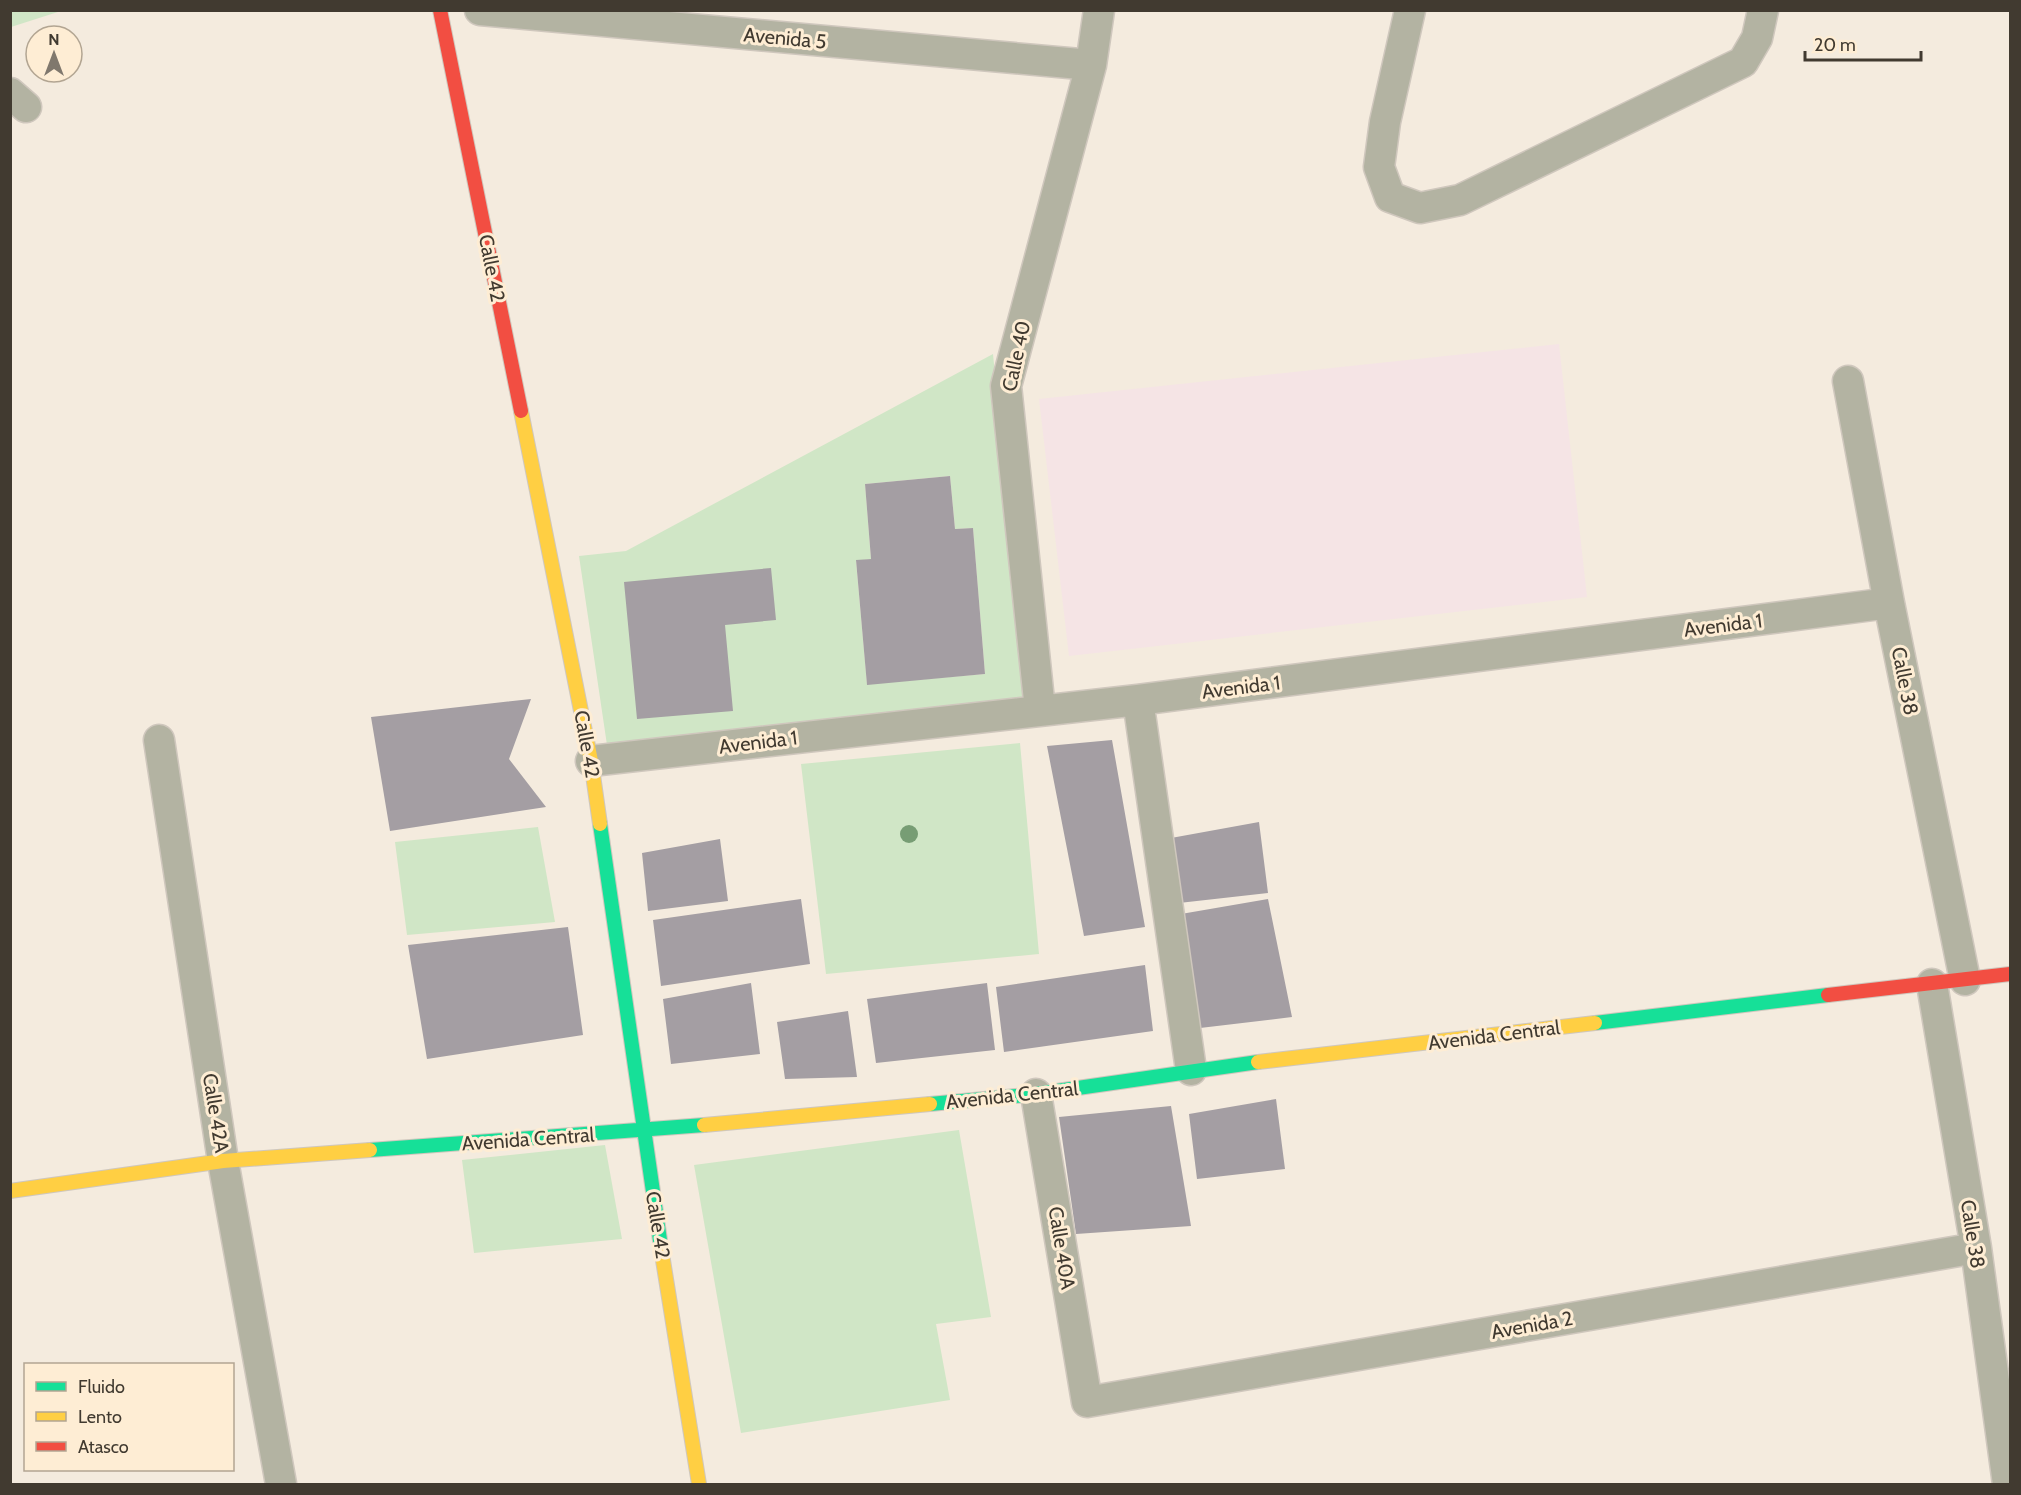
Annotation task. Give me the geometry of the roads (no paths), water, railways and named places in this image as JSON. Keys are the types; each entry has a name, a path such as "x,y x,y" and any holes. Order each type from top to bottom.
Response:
{"street":[{"name":"Calle 42","path":"440,10 591,761 643,1131 699,1485"},
{"name":"Avenida 5","path":"480,10 1091,65"},
{"name":"Calle 40","path":"1040,710 1006,386 1091,65 1099,10"},
{"path":"1410,10 1385,122 1378,167 1390,197 1420,208 1460,200 1743,62 1757,38 1763,10"},
{"name":"Calle 38","path":"1848,381 1889,603 1965,980"},
{"name":"Avenida 1","path":"591,761 1138,700 1889,603"},
{"path":"1138,700 1191,1070"},
{"name":"Calle 42A","path":"159,740 223,1161 281,1485"},
{"name":"Avenida Central","path":"10,1191 223,1161 643,1131 1036,1094 1191,1070 2010,974"},
{"name":"Calle 38","path":"1932,984 1976,1248 2008,1485"},
{"name":"Calle 40A","path":"1036,1094 1088,1402"},
{"name":"Avenida 2","path":"1088,1402 1976,1248"}]}
